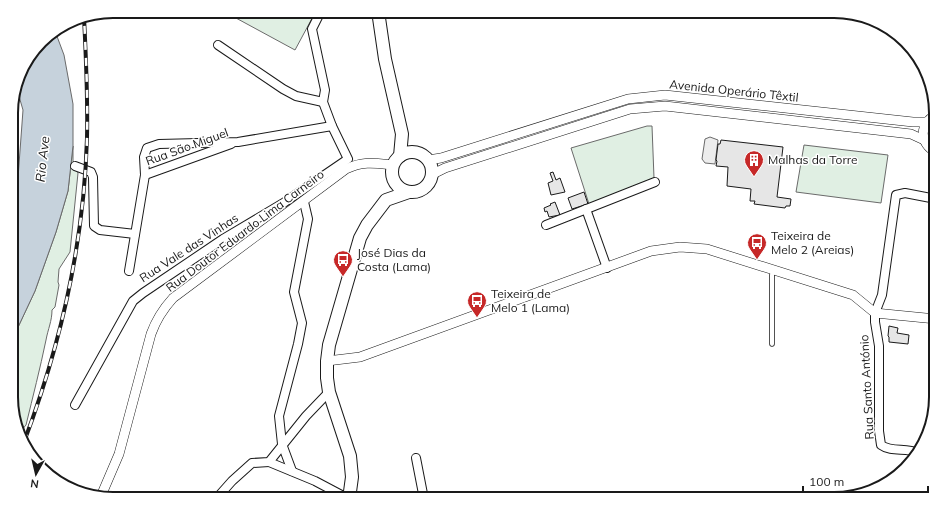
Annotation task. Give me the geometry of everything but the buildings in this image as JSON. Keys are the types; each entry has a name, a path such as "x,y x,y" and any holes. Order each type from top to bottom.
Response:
{"main road":[{"path":"379,18 382,45 402,134 414,152"},
{"path":"351,492 352,477 350,456 329,392 327,361 329,345 360,238 367,225 386,200 402,134"},
{"path":"386,200 408,192 421,190 430,181 431,175 428,160 420,154 414,152 404,153 395,166 398,187 408,192"}],"street":[{"path":"318,18 312,29 325,90 323,102 332,126"},
{"path":"218,45 283,89 296,96 323,102"},
{"name":"Avenida Operário Têxtil","path":"428,160 449,156 628,99 665,95 913,122 926,122"},
{"name":"Avenida Operário Têxtil","path":"431,175 445,168 630,109 665,106 911,134 924,140"},
{"path":"929,120 926,122 923,130 924,140 929,147"},
{"name":"Rua São Miguel","path":"129,271 145,175 144,157 147,148 159,144 238,142 332,126"},
{"name":"Rua Vale das Vinhas","path":"75,405 133,301 217,243 285,202 348,159 332,126"},
{"name":"Rua São Miguel","path":"145,175 238,142"},
{"name":"Rua Doutor Eduardo Lima Carneiro","path":"103,491 119,454 151,334 156,321 173,298 304,202 346,169 355,165 370,162 395,166"},
{"path":"75,166 90,172 93,177 94,226 100,230 135,234"},
{"path":"546,225 654,182"},
{"name":"Rua Santo António","path":"913,450 894,450 881,445 879,431 879,346 875,313 882,295 896,195 905,193 929,198"},
{"path":"292,471 282,444 279,416 302,323 294,292 308,219 304,202"},
{"path":"586,209 607,268"},
{"path":"327,361 360,357 651,251 680,247 707,249 853,295 875,313 929,318"},
{"path":"269,462 306,416 329,392"},
{"path":"416,458 423,492"},
{"path":"222,492 252,463 269,462 315,481 336,492"},
{"path":"352,477 354,492"}],"lane":[{"path":"772,344 773,270"}],"green space":[{"path":"236,18 312,18 295,50"},
{"path":"647,126 652,126 654,178 589,204 571,148"},
{"path":"804,145 888,155 881,203 796,192"},
{"path":"73,146 73,161 78,173 70,252 59,269 59,285 55,307 52,310 51,321 39,372 26,425 23,428 18,397 18,327 35,291 56,232 68,191"}],"shaded area":[{"path":"710,137 718,140 715,164 705,163 702,159 705,139"}],"water":[{"name":"Rio Ave","path":"57,36 64,55 73,104 73,146 68,191 56,232 35,291 18,327 18,178 23,110 19,98 25,77 34,60 42,50"}],"railway":[{"path":"26,436 49,368 76,254 85,177 87,138 87,77 84,22"}],"place":[{"name":"Malhas da Torre","path":"754,177"},
{"name":"Teixeira de Melo 2 (Areias)","path":"757,260"},
{"name":"José Dias da Costa (Lama)","path":"343,277"},
{"name":"Teixeira de Melo 1 (Lama)","path":"477,318"}]}
